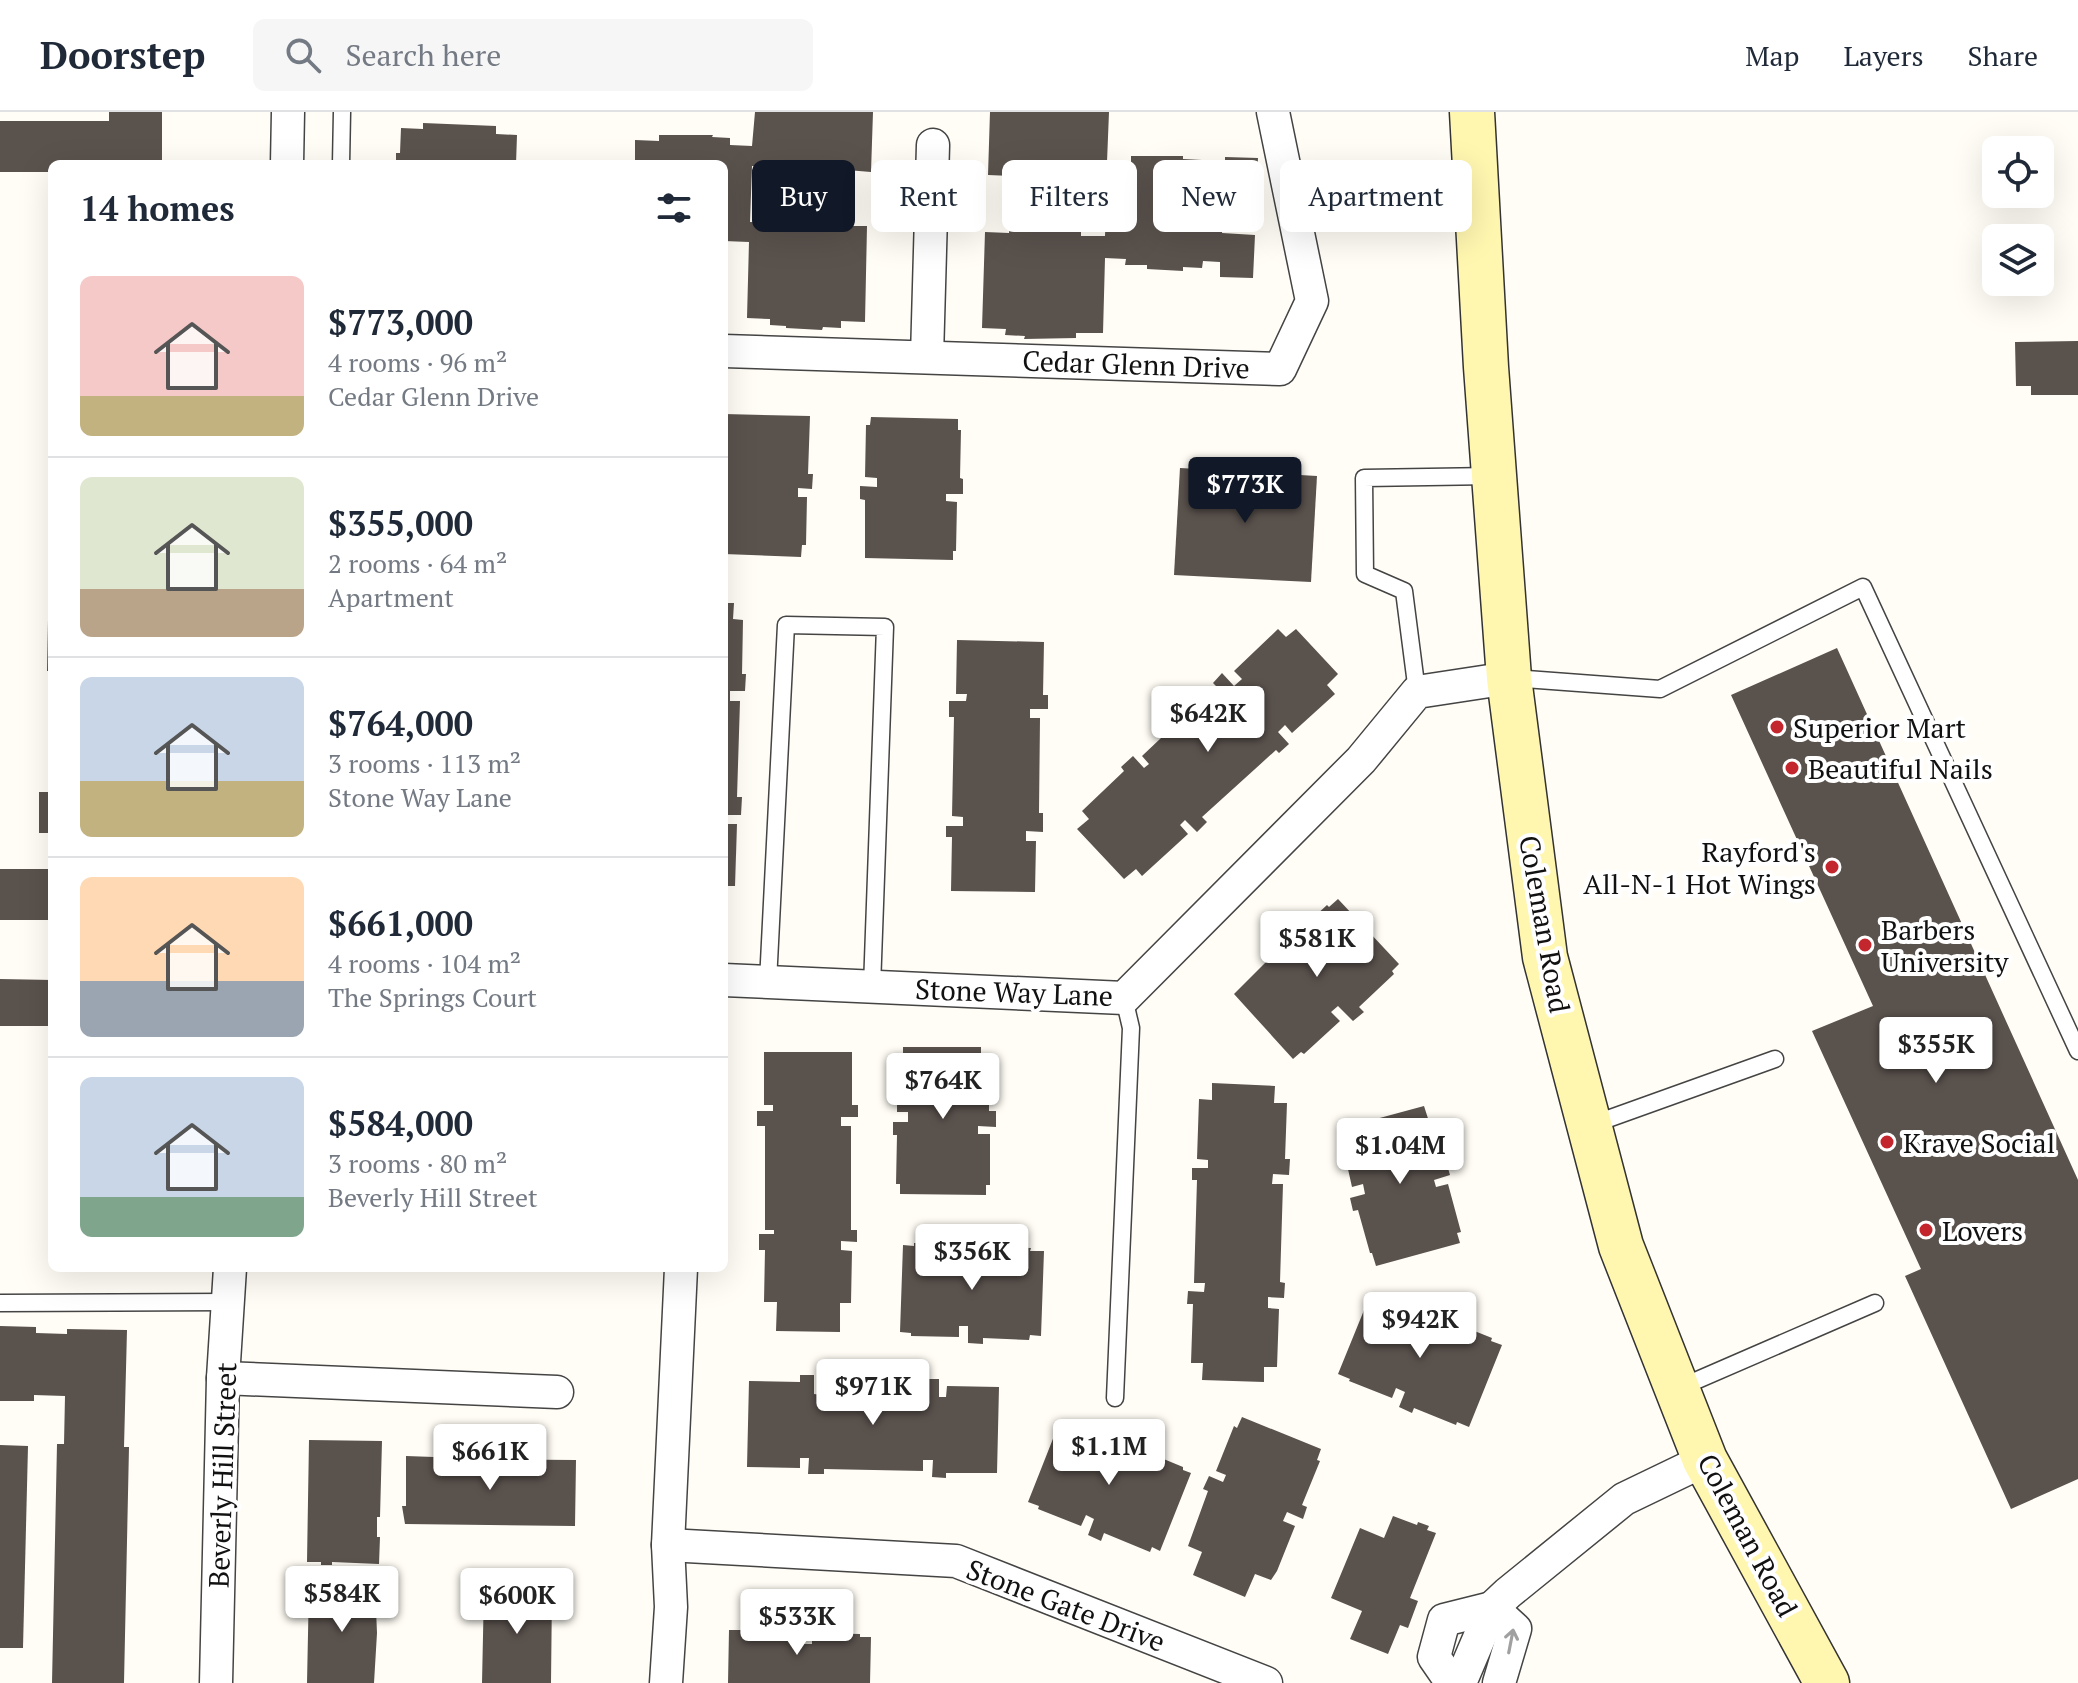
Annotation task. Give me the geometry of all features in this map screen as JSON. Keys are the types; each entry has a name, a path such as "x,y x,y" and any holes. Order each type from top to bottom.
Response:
{"main road":[{"name":"Coleman Road","path":"1472,112 1493,476 1509,678 1545,957 1621,1246 1705,1460 1827,1683"}],"street":[{"path":"287,160 288,112"},
{"name":"Cedar Glenn Drive","path":"728,351 1280,369 1312,301 1273,112"},
{"path":"927,357 933,145"},
{"path":"1417,692 1509,678"},
{"name":"Stone Way Lane","path":"728,980 1124,998 1361,760 1417,692"},
{"name":"Beverly Hill Street","path":"216,1683 223,1378 230,1272"},
{"path":"666,1683 671,1607 668,1545 681,1272"},
{"path":"223,1378 557,1392"},
{"path":"1452,1683 1434,1657 1444,1620 1492,1608 1624,1499 1705,1460"},
{"name":"Stone Gate Drive","path":"668,1545 956,1561 1266,1683"},
{"path":"1460,1683 1492,1608"},
{"path":"1492,1608 1515,1629 1499,1683"}],"lane":[{"path":"341,160 342,112"},
{"path":"1417,692 1404,591 1365,574 1364,478 1493,476"},
{"path":"1509,678 1660,689 1863,587 2078,1051"},
{"path":"768,982 786,625 885,627 872,987"},
{"path":"1115,1398 1131,1028 1124,998"},
{"path":"1590,1125 1775,1059"},
{"path":"0,1303 228,1302"},
{"path":"1677,1389 1875,1303"}],"building":[{"path":"109,112 162,112 162,160 48,160 48,172 0,172 0,121 109,121"},
{"path":"755,112 873,112 871,172 855,171 855,160 752,160 752,232 855,232 855,226 867,226 865,322 841,321 841,328 823,327 822,330 786,328 770,325 770,319 747,318 749,242 728,241 728,160 635,160 635,140 659,141 659,135 713,135 730,138 730,145 752,146"},
{"path":"990,112 1109,112 1107,160 1002,160 1002,176 988,175"},
{"path":"423,123 496,126 496,134 517,135 516,160 396,160 396,153 400,153 401,128 423,129"},
{"path":"1131,156 1183,156 1183,159 1202,160 1153,160 1153,232 1255,235 1253,278 1220,277 1220,262 1203,261 1202,268 1183,267 1183,271 1147,269 1147,265 1125,265 1126,259 1105,258 1103,333 1076,333 1076,338 1024,339 1025,336 1005,335 1006,329 982,328 985,232 1081,232 1081,236 1105,236 1105,232 1137,232 1137,160 1131,160"},
{"path":"1225,157 1258,160 1225,160"},
{"path":"2078,341 2078,395 2031,395 2031,386 2016,386 2015,342"},
{"path":"728,414 810,416 808,474 813,474 812,489 798,488 798,497 807,497 806,545 802,545 801,557 728,554"},
{"path":"871,417 958,419 963,494 946,494 946,501 957,502 953,560 865,558 865,500 860,499 860,486 877,487 877,478 865,477 866,425 870,425"},
{"path":"1180,468 1317,476 1311,582 1174,575"},
{"path":"728,603 734,603 733,619 743,620 742,674 746,674 745,691 730,691 730,701 740,701 737,797 742,797 741,815 728,815"},
{"path":"1278,629 1286,637 1296,629 1338,674 1327,685 1335,694 1292,733 1285,725 1278,732 1289,744 1279,753 1276,750 1202,817 1207,822 1197,832 1185,820 1180,825 1188,834 1142,876 1136,869 1124,879 1077,829 1089,819 1082,811 1124,771 1121,767 1133,756 1144,768 1149,764 1142,756 1216,686 1213,683 1222,673 1234,686 1242,679 1234,671"},
{"path":"957,640 1044,642 1043,695 1048,695 1048,709 1030,709 1030,718 1040,718 1039,813 1043,813 1043,832 1026,831 1026,841 1036,841 1035,892 951,891 952,837 946,837 946,826 963,826 963,817 952,816 954,717 949,717 949,701 966,701 967,694 956,694"},
{"path":"1837,648 2078,1180 2078,1479 2011,1509 1905,1276 1921,1269 1812,1031 1873,1006 1731,695"},
{"path":"39,792 48,792 48,833 39,833"},
{"path":"728,824 737,824 735,886 728,886"},
{"path":"0,869 48,869 48,920 0,920"},
{"path":"1338,899 1399,964 1392,971 1394,974 1359,1007 1364,1012 1353,1021 1338,1006 1331,1012 1340,1021 1304,1054 1301,1052 1293,1059 1234,994 1274,954 1270,950 1282,939 1293,951 1299,946 1291,938 1327,905 1329,907"},
{"path":"0,979 48,980 48,1026 0,1026"},
{"path":"903,1047 981,1047 981,1056 989,1056 989,1111 996,1111 996,1127 978,1126 978,1134 990,1134 990,1185 986,1185 986,1195 900,1194 900,1184 896,1184 897,1135 893,1135 893,1122 908,1122 908,1112 897,1112 897,1053 903,1054"},
{"path":"764,1052 852,1052 852,1105 858,1105 858,1117 841,1117 841,1126 851,1126 851,1230 857,1230 857,1242 841,1241 841,1250 852,1251 851,1303 840,1303 840,1332 776,1331 777,1302 764,1302 765,1250 759,1250 759,1234 774,1234 774,1230 765,1230 765,1126 757,1126 757,1111 773,1111 773,1105 764,1105"},
{"path":"1212,1083 1275,1086 1274,1103 1287,1103 1285,1159 1290,1159 1289,1175 1273,1174 1272,1184 1283,1184 1280,1282 1285,1283 1284,1298 1268,1297 1268,1308 1279,1309 1277,1367 1264,1367 1264,1382 1202,1380 1203,1363 1191,1363 1193,1304 1187,1304 1188,1291 1204,1292 1205,1283 1194,1283 1197,1180 1192,1180 1192,1168 1208,1168 1208,1160 1197,1159 1199,1099 1212,1100"},
{"path":"1424,1106 1442,1162 1446,1161 1450,1175 1434,1180 1436,1187 1448,1184 1461,1232 1457,1233 1460,1243 1376,1266 1358,1210 1353,1211 1350,1198 1365,1194 1363,1184 1352,1187 1339,1129"},
{"path":"961,1239 973,1239 972,1257 984,1257 984,1246 1044,1251 1041,1336 1030,1335 1029,1340 983,1338 983,1344 968,1343 968,1326 959,1326 959,1337 911,1336 911,1333 900,1332 903,1245 961,1244"},
{"path":"1371,1293 1425,1311 1427,1306 1442,1312 1435,1328 1442,1331 1447,1320 1502,1345 1469,1427 1414,1408 1412,1413 1399,1407 1405,1392 1396,1388 1392,1398 1338,1374"},
{"path":"0,1326 36,1327 36,1333 67,1334 67,1329 127,1330 124,1447 129,1447 124,1683 52,1683 57,1444 64,1444 65,1396 34,1395 34,1401 0,1401"},
{"path":"800,1375 814,1375 814,1394 823,1395 823,1383 923,1385 923,1379 939,1379 939,1397 946,1397 947,1386 999,1387 997,1473 946,1473 946,1478 932,1477 933,1460 923,1460 923,1471 824,1469 824,1474 808,1474 809,1458 800,1458 800,1468 747,1467 749,1381 800,1382"},
{"path":"1242,1417 1321,1449 1317,1460 1320,1461 1302,1505 1307,1507 1303,1519 1287,1512 1283,1521 1295,1526 1277,1571 1271,1580 1255,1574 1245,1597 1193,1575 1202,1552 1188,1546 1208,1491 1203,1489 1209,1476 1223,1482 1226,1475 1216,1471 1234,1426 1237,1428"},
{"path":"1060,1421 1068,1421 1114,1440 1117,1434 1131,1439 1124,1456 1132,1459 1137,1448 1191,1473 1160,1551 1152,1547 1150,1552 1104,1533 1101,1541 1088,1535 1094,1519 1086,1515 1081,1526 1028,1502"},
{"path":"309,1440 382,1441 380,1517 377,1517 379,1564 332,1562 332,1565 321,1565 321,1562 307,1562"},
{"path":"0,1445 28,1446 23,1648 0,1648"},
{"path":"406,1456 576,1460 575,1526 405,1524 402,1506 406,1506"},
{"path":"1393,1516 1429,1526 1427,1530 1436,1533 1410,1598 1418,1601 1408,1628 1400,1625 1388,1654 1350,1639 1362,1611 1331,1598 1360,1528 1384,1538"},
{"path":"318,1581 328,1582 328,1585 375,1586 377,1633 374,1683 307,1683 309,1585 318,1585"},
{"path":"533,1587 552,1591 551,1683 482,1683 484,1589 533,1590"},
{"path":"788,1622 803,1622 803,1644 812,1644 812,1633 871,1637 870,1683 728,1683 729,1630 788,1627"}],"place":[{"name":"Superior Mart","path":"1777,727"},
{"name":"Beautiful Nails","path":"1792,768"},
{"name":"Rayford's All-N-1 Hot Wings","path":"1832,867"},
{"name":"Barbers University","path":"1865,945"},
{"name":"Krave Social","path":"1887,1142"},
{"name":"Lovers","path":"1926,1230"}]}
